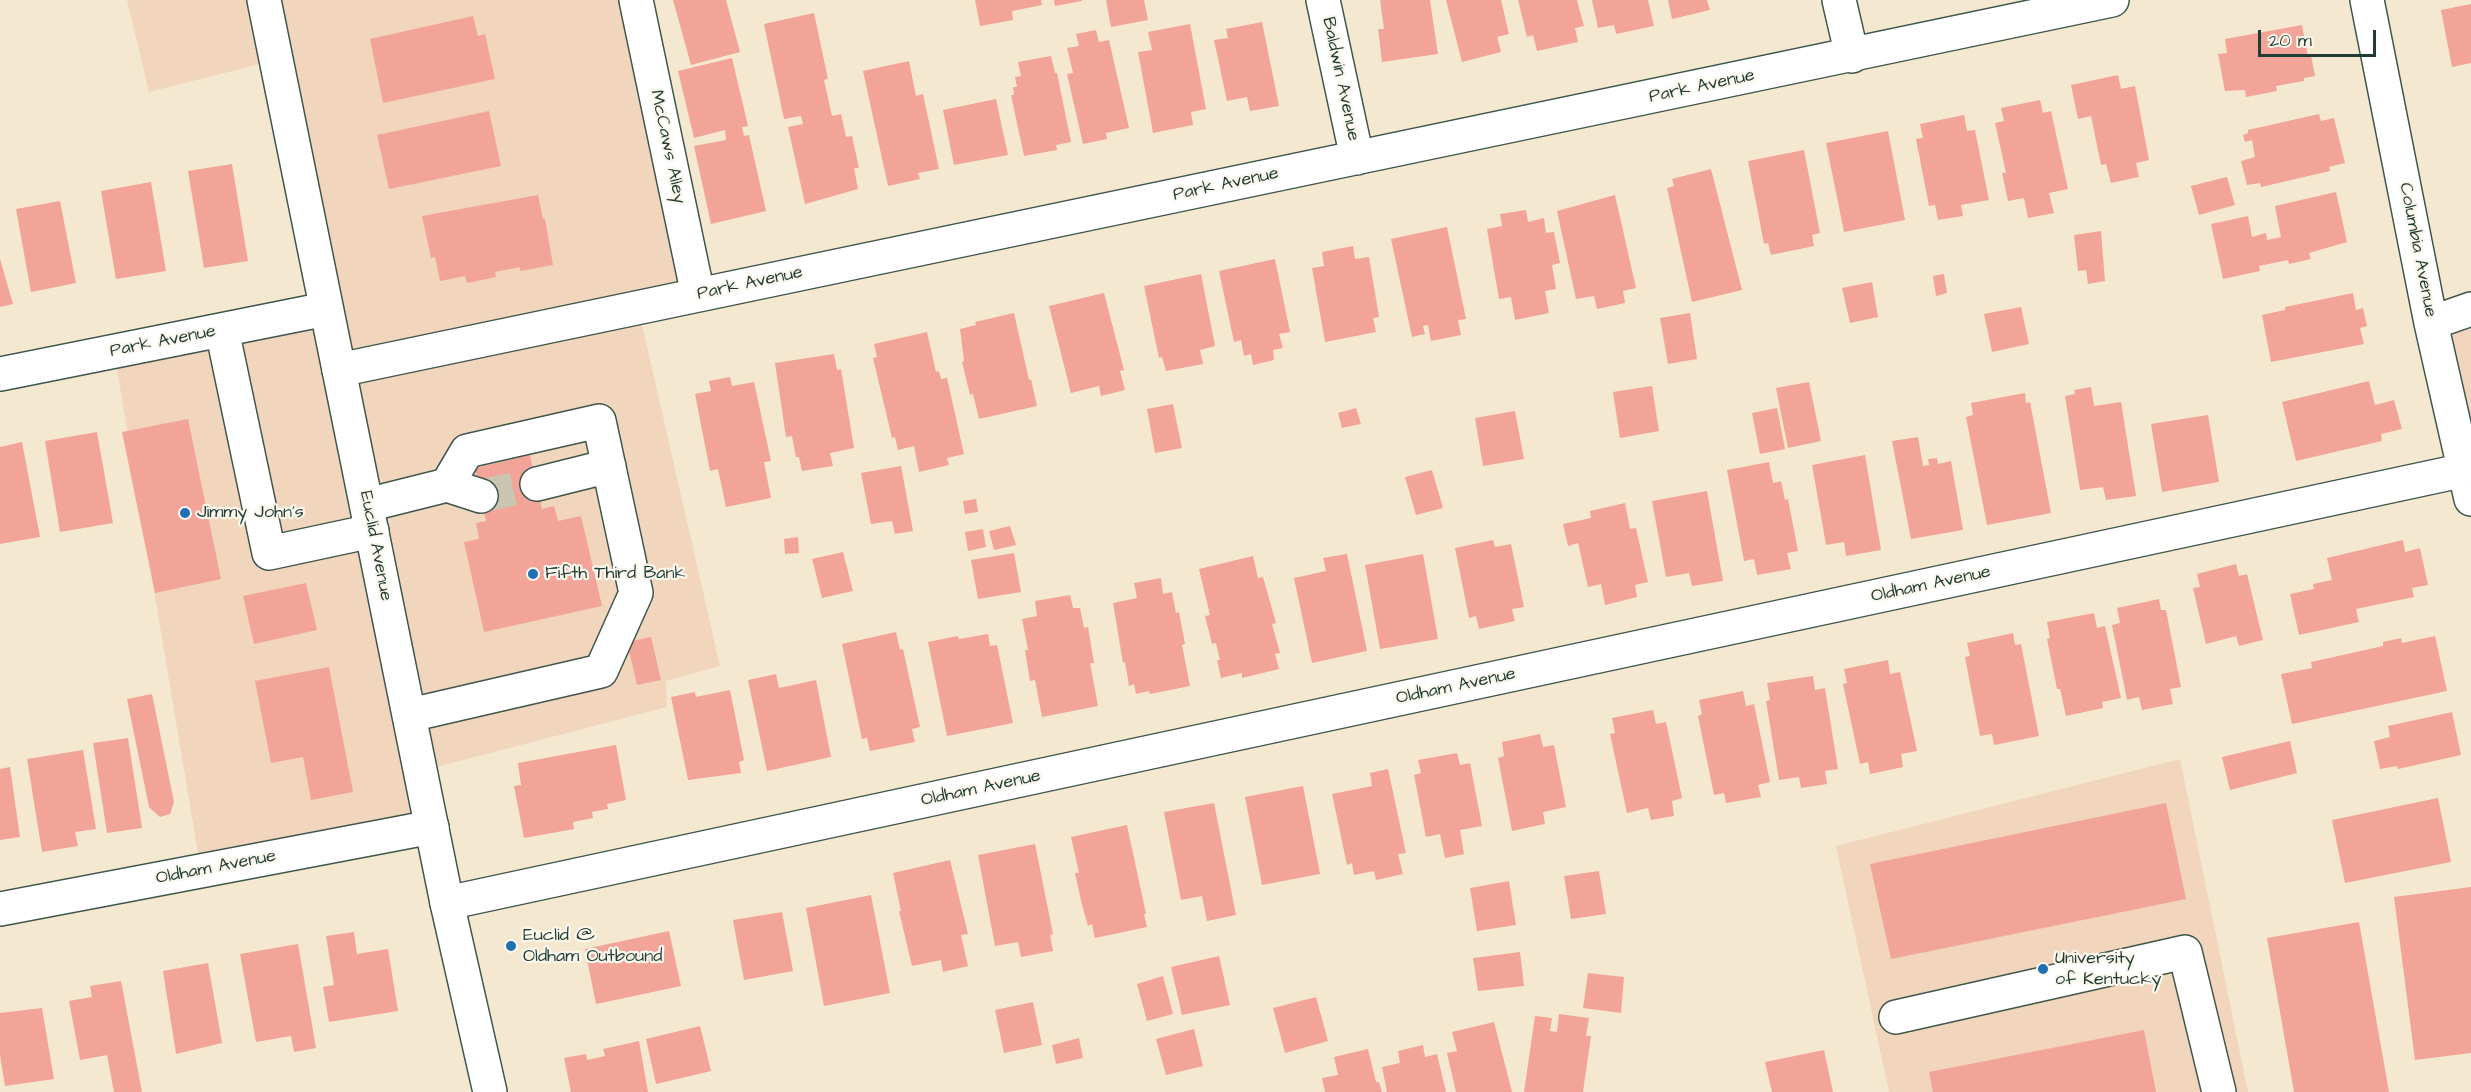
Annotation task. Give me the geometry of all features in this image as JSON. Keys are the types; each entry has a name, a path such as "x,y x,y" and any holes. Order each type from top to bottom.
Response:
{"street":[{"name":"Euclid Avenue","path":"264,0 447,903 490,1092"},
{"name":"McCaws Alley","path":"636,0 698,295"},
{"name":"Baldwin Avenue","path":"1323,0 1357,158"},
{"path":"1839,0 1852,56"},
{"name":"Park Avenue","path":"339,370 2112,0"},
{"name":"Columbia Avenue","path":"2367,0 2431,323 2468,485"},
{"name":"Park Avenue","path":"0,374 326,309"},
{"path":"2431,323 2471,309"},
{"path":"222,330 269,553 370,518 447,485 467,451 600,421 636,593 601,671 410,715"},
{"path":"537,484 609,466"},
{"path":"447,485 481,496"},
{"name":"Oldham Avenue","path":"447,903 2468,485"},
{"name":"Oldham Avenue","path":"0,909 432,827"},
{"path":"1896,1017 2185,952 2219,1092"}],"shaded area":[{"path":"127,0 636,0 698,295 638,307 720,666 666,681 667,707 421,771 432,827 201,871 114,351 326,309 276,60 149,92"},
{"path":"2471,309 2471,501 2431,323"},
{"name":"University of Kentucky","path":"2180,759 2248,1092 1889,1092 1836,846"}],"building":[{"path":"673,0 726,0 740,52 691,65"},
{"path":"975,0 1041,0 1042,5 1012,11 1013,20 980,26"},
{"path":"1054,0 1082,0 1082,1 1055,6"},
{"path":"1106,0 1144,0 1148,20 1111,27"},
{"path":"1380,0 1430,0 1438,54 1382,62 1378,29 1384,29"},
{"path":"1446,0 1501,0 1509,34 1497,37 1501,52 1462,62"},
{"path":"1518,0 1577,0 1584,26 1575,28 1578,42 1537,51 1533,35 1527,37"},
{"path":"1592,0 1648,0 1654,26 1616,34 1614,25 1598,28"},
{"path":"1668,0 1707,0 1710,10 1672,19"},
{"path":"2471,4 2471,63 2452,67 2441,10"},
{"path":"814,13 828,79 824,80 832,116 841,114 846,137 852,136 859,168 854,168 858,189 805,204 788,127 803,124 801,116 784,119 764,24"},
{"path":"473,16 478,36 485,34 495,79 383,103 370,39"},
{"path":"1262,22 1279,106 1250,111 1247,97 1227,101 1214,40 1228,38 1226,29"},
{"path":"1190,24 1206,109 1191,112 1193,125 1153,133 1138,52 1152,50 1148,32"},
{"path":"2302,25 2307,52 2311,55 2315,76 2304,78 2304,81 2276,86 2277,91 2246,97 2245,90 2225,91 2218,54 2227,53 2225,39"},
{"path":"1096,30 1099,42 1109,40 1129,128 1106,133 1107,139 1083,144 1067,74 1073,73 1067,48 1079,46 1076,34"},
{"path":"1051,56 1055,73 1057,73 1071,142 1056,145 1057,150 1024,156 1011,95 1014,95 1013,87 1017,87 1015,77 1021,76 1018,62"},
{"path":"732,58 748,126 742,127 744,136 749,135 766,211 711,224 694,146 726,140 725,130 694,138 678,71"},
{"path":"909,61 916,96 923,94 939,169 918,173 920,179 888,186 863,71"},
{"path":"2118,75 2121,89 2135,86 2149,160 2136,163 2139,177 2111,183 2106,164 2101,165 2091,116 2078,119 2071,85"},
{"path":"996,99 1008,155 954,165 943,110"},
{"path":"2040,100 2043,113 2051,111 2068,189 2049,193 2054,213 2028,218 2024,198 2008,201 2002,173 2006,173 1995,123 2004,121 2001,108"},
{"path":"489,111 501,166 389,189 377,135"},
{"path":"2319,114 2321,121 2334,118 2345,163 2329,167 2330,171 2261,187 2260,183 2247,185 2241,161 2255,157 2252,140 2245,142 2243,135 2248,133 2248,130"},
{"path":"1964,115 1967,131 1975,130 1989,200 1961,205 1963,216 1938,220 1935,205 1929,206 1916,139 1923,138 1920,124"},
{"path":"1888,131 1905,220 1844,232 1826,143"},
{"path":"1804,150 1820,233 1812,235 1814,246 1771,255 1768,243 1764,244 1748,161"},
{"path":"232,164 248,261 204,268 188,171"},
{"path":"1711,169 1742,290 1692,302 1667,188 1674,186 1672,179"},
{"path":"2227,177 2235,205 2199,215 2191,186"},
{"path":"151,182 166,271 116,279 101,191"},
{"path":"2336,192 2347,242 2309,253 2311,259 2289,264 2288,260 2259,266 2260,271 2223,279 2211,224 2248,216 2252,237 2266,233 2267,240 2281,237 2275,206"},
{"path":"538,195 543,219 545,219 553,265 520,271 520,267 495,272 496,277 467,283 465,276 440,281 435,257 431,258 422,216"},
{"path":"1615,195 1636,288 1623,291 1625,303 1597,309 1594,296 1576,299 1557,211"},
{"path":"60,201 76,283 31,292 16,209"},
{"path":"1526,210 1528,222 1544,218 1546,233 1554,232 1560,263 1552,265 1556,289 1545,291 1549,313 1515,320 1511,297 1499,299 1487,229 1502,226 1500,214"},
{"path":"1447,227 1466,319 1458,320 1461,335 1431,341 1428,325 1423,326 1425,334 1412,337 1391,239"},
{"path":"2101,231 2105,281 2088,284 2086,270 2078,271 2074,235"},
{"path":"1353,246 1355,259 1369,257 1379,317 1373,318 1376,332 1325,342 1312,268 1324,266 1322,252"},
{"path":"0,259 13,304 0,307"},
{"path":"1275,259 1290,332 1279,334 1283,348 1273,350 1274,360 1253,365 1251,354 1244,356 1241,340 1234,342 1219,271"},
{"path":"1201,274 1215,346 1200,350 1203,364 1166,371 1162,357 1159,358 1144,286"},
{"path":"1944,274 1947,293 1936,296 1933,276"},
{"path":"1872,282 1878,317 1850,323 1842,288"},
{"path":"1104,293 1124,370 1120,371 1125,390 1101,396 1099,386 1071,393 1049,306"},
{"path":"2353,293 2356,310 2363,308 2367,326 2360,328 2364,344 2271,362 2262,315 2285,310 2285,307"},
{"path":"2021,307 2029,344 1992,352 1984,314"},
{"path":"1014,313 1037,406 979,419 962,362 964,361 960,329 976,325 975,322"},
{"path":"1690,313 1697,359 1668,364 1660,318"},
{"path":"927,332 936,372 939,371 941,379 947,378 964,454 947,458 949,465 919,472 914,446 898,450 895,437 892,438 873,358 877,357 874,344"},
{"path":"834,354 837,370 841,369 854,448 830,453 833,466 802,471 799,457 796,457 792,436 786,437 775,363"},
{"path":"730,377 732,386 754,382 771,461 764,462 771,498 726,507 718,469 710,471 695,394 711,391 709,381"},
{"path":"2369,381 2375,405 2394,400 2402,429 2381,434 2382,441 2296,461 2282,402"},
{"path":"1809,382 1821,441 1788,448 1776,388"},
{"path":"1652,386 1659,431 1620,438 1613,392"},
{"path":"2091,387 2094,406 2121,402 2136,496 2106,500 2103,487 2080,490 2065,396 2075,394 2074,390"},
{"path":"2025,393 2026,403 2030,402 2051,513 1987,525 1966,417 1973,415 1971,403"},
{"path":"1173,404 1182,448 1155,453 1147,409"},
{"path":"1356,408 1361,424 1342,428 1338,413"},
{"path":"1777,408 1785,449 1760,454 1752,413"},
{"path":"1515,411 1524,459 1483,466 1475,418"},
{"path":"2208,415 2219,482 2162,492 2151,424"},
{"path":"188,419 221,579 155,593 122,432"},
{"path":"97,432 113,523 60,532 45,441"},
{"path":"1918,437 1923,466 1929,465 1928,459 1937,458 1938,464 1951,461 1963,530 1911,539 1892,441"},
{"path":"22,442 40,537 0,544 0,447"},
{"name":"Fifth Third Bank","path":"530,455 542,509 554,506 558,521 581,516 602,606 484,632 464,542 479,539 476,523 486,521 475,468"},
{"path":"1865,455 1881,550 1846,556 1844,542 1826,545 1812,465"},
{"path":"1769,462 1773,483 1781,481 1785,500 1788,499 1798,551 1787,553 1791,569 1757,575 1754,559 1744,561 1727,470"},
{"path":"901,466 913,531 895,534 892,521 871,524 861,473"},
{"path":"1432,470 1443,508 1416,515 1405,477"},
{"path":"1707,491 1723,581 1692,586 1689,573 1666,577 1652,501"},
{"path":"976,499 978,512 965,514 963,501"},
{"path":"1625,503 1630,529 1636,528 1648,582 1635,585 1637,597 1605,605 1601,584 1588,587 1578,543 1568,546 1563,524 1591,518 1590,511"},
{"path":"1010,526 1016,545 994,550 989,531"},
{"path":"983,529 986,547 968,551 965,532"},
{"path":"798,537 799,553 785,554 784,539"},
{"path":"1493,540 1495,547 1511,544 1524,607 1512,609 1515,621 1479,629 1476,616 1469,618 1455,548"},
{"path":"2403,540 2405,552 2420,548 2428,585 2412,588 2414,597 2356,609 2359,622 2299,635 2290,594 2314,589 2313,584 2332,580 2327,558"},
{"path":"843,552 853,591 822,598 812,559"},
{"path":"1014,553 1021,592 978,599 971,560"},
{"path":"1347,554 1367,651 1312,663 1294,578 1326,571 1323,558"},
{"path":"1423,554 1438,639 1380,649 1365,565"},
{"path":"1253,556 1258,578 1263,577 1276,623 1272,624 1280,653 1275,654 1279,669 1242,678 1242,673 1221,678 1216,643 1212,644 1205,616 1210,615 1199,569"},
{"path":"2236,564 2239,576 2247,574 2263,640 2239,646 2236,636 2206,644 2193,588 2200,587 2197,574"},
{"path":"1161,578 1163,594 1172,592 1176,613 1179,612 1185,644 1182,645 1190,686 1150,694 1149,691 1136,694 1134,684 1129,686 1125,662 1123,663 1113,603 1137,598 1134,583"},
{"path":"306,583 317,630 254,644 243,596"},
{"path":"1070,595 1073,608 1080,608 1084,628 1088,627 1094,663 1090,663 1098,706 1042,717 1035,680 1030,681 1025,650 1028,650 1022,619 1037,616 1035,601"},
{"path":"2159,599 2161,610 2166,610 2181,687 2170,689 2173,704 2142,710 2139,697 2127,700 2112,625 2120,623 2117,608"},
{"path":"2094,613 2097,628 2105,626 2121,698 2102,702 2103,708 2066,716 2060,689 2057,689 2047,639 2050,638 2047,622"},
{"path":"896,632 900,650 903,649 920,727 912,729 915,742 870,751 867,738 862,739 842,644"},
{"path":"2013,633 2015,645 2021,644 2039,736 1994,745 1992,734 1980,736 1965,657 1970,656 1967,643"},
{"path":"988,634 990,646 997,645 1013,723 947,736 928,642 958,636 959,639"},
{"path":"2435,636 2447,691 2292,724 2281,674 2312,668 2311,662 2383,646 2383,642 2401,638 2402,643"},
{"path":"651,637 661,680 637,685 627,642"},
{"path":"1888,660 1890,674 1900,672 1917,751 1901,754 1903,767 1870,774 1868,762 1860,764 1843,684 1847,683 1844,669"},
{"path":"329,667 353,792 311,800 303,757 271,763 255,681"},
{"path":"776,674 779,688 816,680 831,757 767,771 748,680"},
{"path":"1813,676 1815,690 1825,688 1838,769 1825,771 1827,784 1801,788 1799,777 1779,780 1766,701 1770,700 1767,683"},
{"path":"730,690 744,760 739,762 741,773 688,780 671,697 695,692 696,697"},
{"path":"1743,691 1746,706 1754,704 1770,782 1758,785 1761,797 1726,803 1724,793 1714,795 1698,716 1702,714 1699,700"},
{"path":"152,694 174,802 170,814 160,817 149,807 127,699"},
{"path":"1653,710 1656,724 1666,722 1682,798 1672,801 1674,816 1651,820 1648,808 1627,813 1610,734 1615,733 1612,718"},
{"path":"2452,712 2461,755 2398,769 2397,766 2380,769 2374,741 2390,737 2388,726"},
{"path":"1540,734 1543,747 1554,745 1566,807 1543,812 1545,824 1512,831 1498,758 1504,756 1502,742"},
{"path":"128,738 142,828 107,833 93,743"},
{"path":"2290,741 2297,773 2230,790 2222,757"},
{"path":"616,745 626,800 607,804 608,809 592,812 593,818 573,822 574,829 524,838 514,786 521,785 518,763"},
{"path":"83,750 96,829 75,832 78,846 42,852 27,759"},
{"path":"1457,753 1460,765 1470,763 1482,826 1460,830 1464,854 1445,858 1440,834 1426,837 1414,775 1421,773 1418,760"},
{"path":"10,767 20,837 0,840 0,769"},
{"path":"1388,769 1406,853 1398,854 1403,874 1376,880 1374,871 1354,875 1352,863 1347,865 1332,794 1372,786 1370,773"},
{"path":"1303,786 1320,874 1262,885 1245,797"},
{"path":"2438,798 2451,862 2345,883 2332,820"},
{"path":"1214,803 1236,915 1207,921 1202,896 1181,900 1164,812"},
{"path":"2166,803 2186,899 1891,959 1870,864"},
{"path":"1127,825 1147,927 1095,938 1092,924 1088,926 1082,905 1075,873 1079,873 1071,837"},
{"path":"1035,844 1053,934 1050,935 1053,951 1021,957 1018,942 995,946 978,855"},
{"path":"950,860 968,934 961,935 968,966 943,972 941,960 912,966 893,873"},
{"path":"1599,871 1606,914 1571,919 1564,876"},
{"path":"1509,881 1516,925 1477,931 1470,888"},
{"path":"2471,887 2471,1053 2415,1060 2394,897"},
{"path":"871,895 890,993 824,1006 806,908"},
{"path":"782,912 793,971 744,980 733,920"},
{"path":"2359,922 2389,1092 2294,1092 2267,938"},
{"path":"669,931 681,986 596,1004 585,949"},
{"path":"354,932 357,954 388,949 398,1011 329,1022 323,987 334,985 326,936"},
{"path":"298,944 316,1048 294,1052 291,1036 256,1042 240,954"},
{"path":"1520,952 1524,986 1478,991 1473,958"},
{"path":"1219,956 1230,1005 1182,1015 1171,967"},
{"path":"208,963 222,1043 176,1054 163,971"},
{"path":"1588,973 1624,977 1621,1013 1583,1008"},
{"path":"1163,976 1173,1014 1147,1021 1137,984"},
{"path":"121,981 142,1092 114,1092 107,1055 80,1060 69,1001 92,997 90,986"},
{"path":"1316,997 1328,1041 1285,1053 1273,1008"},
{"path":"1033,1002 1042,1045 1004,1053 995,1010"},
{"path":"42,1008 54,1079 5,1086 0,1055 0,1013"},
{"path":"1559,1014 1589,1018 1586,1036 1591,1036 1583,1092 1524,1092 1535,1016 1552,1018 1550,1031 1557,1032"},
{"path":"1494,1022 1512,1092 1456,1092 1447,1053 1457,1051 1452,1032"},
{"path":"700,1026 711,1071 656,1084 646,1039"},
{"path":"1194,1029 1203,1066 1166,1075 1156,1039"},
{"path":"2144,1030 2156,1092 1933,1092 1929,1072"},
{"path":"1079,1038 1083,1058 1056,1064 1052,1045"},
{"path":"639,1041 648,1092 571,1092 564,1058 586,1054 587,1060 605,1056 603,1049"},
{"path":"1423,1045 1425,1057 1437,1054 1446,1092 1387,1092 1382,1067 1400,1063 1398,1051"},
{"path":"1368,1049 1376,1082 1379,1082 1382,1092 1325,1092 1322,1078 1338,1075 1334,1057"},
{"path":"1824,1050 1833,1092 1772,1092 1765,1062"}],"tunnel":[{"path":"481,496 537,484"}],"place":[{"name":"Jimmy John's","path":"185,513"},
{"name":"Fifth Third Bank","path":"533,574"},
{"name":"Euclid @ Oldham Outbound","path":"511,946"},
{"name":"University of Kentucky","path":"2043,969"}]}
